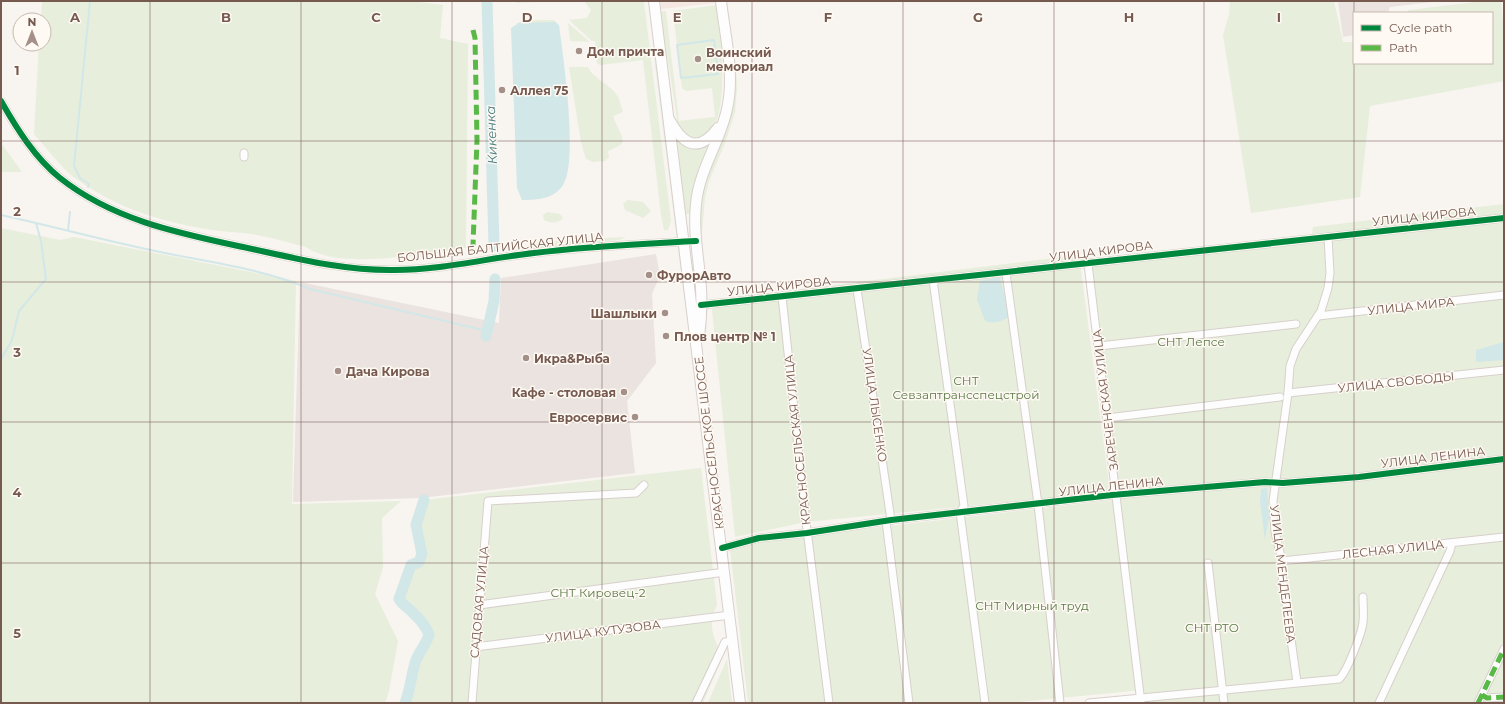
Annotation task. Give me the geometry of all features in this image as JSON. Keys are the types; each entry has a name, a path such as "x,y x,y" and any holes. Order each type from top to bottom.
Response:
{"main road":[{"name":"КРАСНОСЕЛЬСКОЕ ШОССЕ","path":"654,1 725,572 730,615 729,641 740,703"},
{"name":"КРАСНОСЕЛЬСКОЕ ШОССЕ","path":"698,351 701,305 695,206 698,186 724,120 729,94 730,77 721,1"},
{"path":"668,117 683,139 689,143 697,144 706,142 712,137 724,120"}],"street":[{"name":"БОЛЬШАЯ БАЛТИЙСКАЯ УЛИЦА","path":"1,101 18,130 44,163 59,177 100,204 130,218 160,228 306,262 368,270 411,270 561,249 696,241"},
{"name":"УЛИЦА КИРОВА","path":"701,305 1504,218"},
{"name":"УЛИЦА МЕНДЕЛЕЕВА","path":"1297,682 1281,568 1282,561 1276,532 1273,501 1274,482 1288,393 1290,366 1296,349 1318,316 1328,288 1330,273 1328,236"},
{"name":"ЗАРЕЧЕНСКАЯ УЛИЦА","path":"1088,264 1141,700"},
{"path":"1006,273 1038,504 1060,703"},
{"path":"933,280 964,506 960,512 985,703"},
{"name":"УЛИЦА ЛЫСЕНКО","path":"858,289 888,521 909,703"},
{"name":"УЛИЦА МИРА","path":"1318,316 1504,295"},
{"name":"КРАСНОСЕЛЬСКАЯ УЛИЦА","path":"782,296 807,533 829,703"},
{"path":"1098,346 1296,324"},
{"name":"УЛИЦА СВОБОДЫ","path":"1288,393 1504,370"},
{"path":"1107,418 1280,397"},
{"name":"УЛИЦА ЛЕНИНА","path":"722,548 759,538 960,512 1116,495 1274,482 1359,477 1504,458"},
{"name":"САДОВАЯ УЛИЦА","path":"472,703 478,605 488,501 636,494 644,485"},
{"name":"ЛЕСНАЯ УЛИЦА","path":"1282,561 1504,537"},
{"path":"1379,703 1450,551 1452,543"},
{"path":"1208,563 1224,703"},
{"path":"478,605 725,572"},
{"path":"1089,703 1141,700 1297,682 1339,679 1343,676 1352,656 1363,623 1363,597"},
{"name":"УЛИЦА КУТУЗОВА","path":"475,647 730,615"},
{"path":"696,703 729,641"},
{"path":"1478,703 1504,649"},
{"path":"1482,694 1487,698 1504,696"}],"shaded area":[{"path":"660,1 716,1 716,3 661,9"},
{"path":"1338,1 1441,1 1390,7 1388,12 1353,12 1353,35 1343,37"},
{"path":"555,22 559,25 566,83 570,132 568,173 563,185 559,190 550,196 533,200 522,200 517,188 511,28 519,23"},
{"path":"656,254 660,276 652,294 656,363 627,401 635,473 421,498 293,502 300,282 499,323 501,278"},
{"path":"1000,277 1009,317 997,322 985,321 977,299 980,281"},
{"path":"1504,342 1504,360 1476,361 1476,350"},
{"path":"1267,488 1269,517 1265,540 1260,502 1261,489"}],"green space":[{"path":"42,1 410,1 443,5 440,38 468,44 466,248 383,258 339,258 321,254 306,247 267,237 199,228 156,218 134,210 94,191 70,174 34,134 39,52 52,52 52,12 41,12"},
{"path":"516,1 560,1 516,3"},
{"path":"1230,1 1334,1 1343,42 1353,42 1353,64 1493,64 1493,12 1407,12 1409,10 1483,1 1501,1 1504,37 1504,81 1370,106 1360,197 1251,213 1223,35 1229,15"},
{"path":"585,2 644,2 671,221 668,230 664,230 661,215 643,60 600,65 597,63 595,41 592,41 569,20 587,18 591,10"},
{"path":"717,5 722,55 721,97 718,115 713,130 704,138 692,140 678,128 660,12 666,11 679,121 715,117 712,88 686,91 682,88 673,11"},
{"path":"727,7 736,68 737,89 735,112 725,143 709,181 705,198 701,244 699,219 702,189 728,121 725,8"},
{"path":"535,20 554,20 557,23 517,26 516,24"},
{"path":"568,23 590,42 570,41"},
{"path":"654,57 661,86 690,318 687,318"},
{"path":"569,67 588,67 594,75 615,93 619,99 623,112 613,116 623,142 619,146 608,151 609,157 605,161 593,162 586,159 581,142"},
{"path":"676,139 709,145 694,186 691,214 684,214"},
{"path":"1,143 22,172 1,172"},
{"path":"628,200 643,202 651,211 643,218 625,210 623,204"},
{"path":"1504,204 1504,703 1144,703 1143,690 1008,703 748,703 730,549 760,541 1121,499 1099,346 1089,260 1312,234 1313,227"},
{"path":"547,212 560,214 563,218 559,221 549,222 544,220 543,215"},
{"path":"1,228 60,240 74,237 296,281 292,504 401,501 382,518 383,567 375,594 398,641 389,691 385,703 1,703"},
{"path":"626,237 619,240 514,250 525,246 553,242"},
{"name":"СНТ Севзаптрансспецстрой","path":"1079,255 1110,492 806,522 735,537 711,300"},
{"path":"690,259 695,261 697,282 696,316"},
{"name":"СНТ Кировец-2","path":"701,468 717,605 712,618 712,631 723,656 703,703 405,703 416,660 429,635 422,622 412,610 402,605 399,599 407,565 419,562 422,554 416,525 424,500"},
{"path":"727,659 732,703 708,703"}],"waterway":[{"path":"88,187 89,184 80,178 74,166 90,1"},
{"name":"Кикенка","path":"487,1 494,246"},
{"path":"714,40 718,74 681,78 677,45 714,40"},
{"path":"68,230 70,212"},
{"path":"1,215 144,249 257,271 310,289 487,331"},
{"path":"1,359 12,340 19,311 46,279 41,241 36,223"},
{"name":"Кикенка","path":"486,336 494,301 495,279"},
{"name":"Кикенка","path":"405,703 416,660 429,635 420,620 399,599 411,565 419,562 422,554 416,525 424,500"}],"marked path":[{"path":"473,30 475,38 477,140 473,245"},
{"path":"1478,703 1504,649"},
{"path":"1482,695 1487,698 1504,697"}],"cycle path":[{"path":"1,101 20,132 42,161 60,178 102,205 124,215 171,230 300,259 338,266 376,270 395,270 448,266 517,255 574,249 696,241"},
{"path":"701,305 1504,218"},
{"path":"722,548 759,538 807,533 891,520 1112,495 1265,482 1283,483 1359,477 1504,459"}],"place":[{"name":"Дом причта","path":"579,51"},
{"name":"Воинский мемориал","path":"698,59"},
{"name":"Аллея 75","path":"502,90"},
{"name":"ФурорАвто","path":"649,275"},
{"name":"Шашлыки","path":"665,313"},
{"name":"Плов центр № 1","path":"666,336"},
{"name":"Икра&Рыба","path":"526,358"},
{"name":"Дача Кирова","path":"338,371"},
{"name":"Кафе - столовая","path":"624,392"},
{"name":"Евросервис","path":"635,417"}],"park label":[{"name":"СНТ Лепсе","path":"1191,341"},
{"name":"СНТ Мирный труд","path":"1032,605"},
{"name":"СНТ РТО","path":"1212,627"}]}
